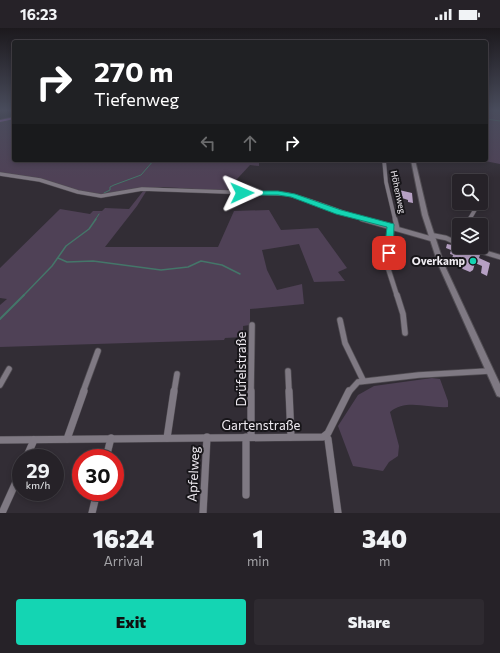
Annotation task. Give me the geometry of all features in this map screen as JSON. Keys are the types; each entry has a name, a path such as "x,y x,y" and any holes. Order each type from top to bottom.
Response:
{"main road":[{"path":"413,162 431,237 448,282 500,393"}],"street":[{"name":"Höhenweg","path":"384,162 386,182 394,226 388,268 403,314 405,333"},
{"path":"0,174 40,180 78,192 100,196 142,189 286,194 305,198 339,212 431,237 446,238 452,240"},
{"path":"488,253 500,256"},
{"path":"340,320 345,343 364,380"},
{"name":"Drüfelstraße","path":"246,495 252,325"},
{"path":"67,439 98,351"},
{"path":"0,385 9,369"},
{"path":"288,371 291,436"},
{"path":"338,513 326,436 350,390 358,382 364,380 490,371"},
{"path":"168,438 177,374"},
{"name":"Gartenstraße","path":"0,440 326,436"},
{"name":"Apfelweg","path":"203,513 207,437"},
{"path":"108,449 111,438"},
{"path":"30,449 34,440"},
{"path":"2,513 12,491"},
{"path":"92,513 95,501"}],"shaded area":[{"path":"0,133 12,133 12,162 259,162 259,166 250,165 226,191 163,187 100,195 79,191 42,179 0,173"},
{"path":"488,133 500,133 500,164 488,162"},
{"path":"144,190 147,190 137,206 105,247 218,247 234,211 269,210 281,230 318,228 347,268 338,272 345,281 314,282 299,244 262,250 267,270 277,290 302,284 304,304 250,309 250,325 243,326 243,337 225,338 224,340 0,347 0,305 7,299 0,298 0,268 60,209 90,214 93,211 102,211 105,208 129,209"},
{"path":"432,378 440,379 448,401 448,407 411,405 396,408 390,412 399,446 398,456 389,462 383,471 353,466 338,426 358,395 374,386"}],"building":[{"path":"399,190 412,193 413,203 402,198"},
{"name":"Overkamp","path":"447,244 452,245 452,254 480,255 479,258 490,263 487,276 481,273 482,266 475,263 473,270 470,272 458,267 452,259 453,255 450,254 451,250 446,248"}],"waterway":[{"path":"104,193 110,190 110,187 114,185 141,175 152,162"},
{"path":"95,220 99,214"},
{"path":"23,296 52,266 66,246 89,229 96,219"},
{"path":"58,258 67,262 93,261 161,270 188,267 201,261 222,265 240,274"},
{"path":"0,319 23,296"}],"place":[{"name":"Overkamp","path":"473,261"}],"route":[{"path":"242,193 278,193 293,195 305,198 339,212 392,226 389,253"}]}
